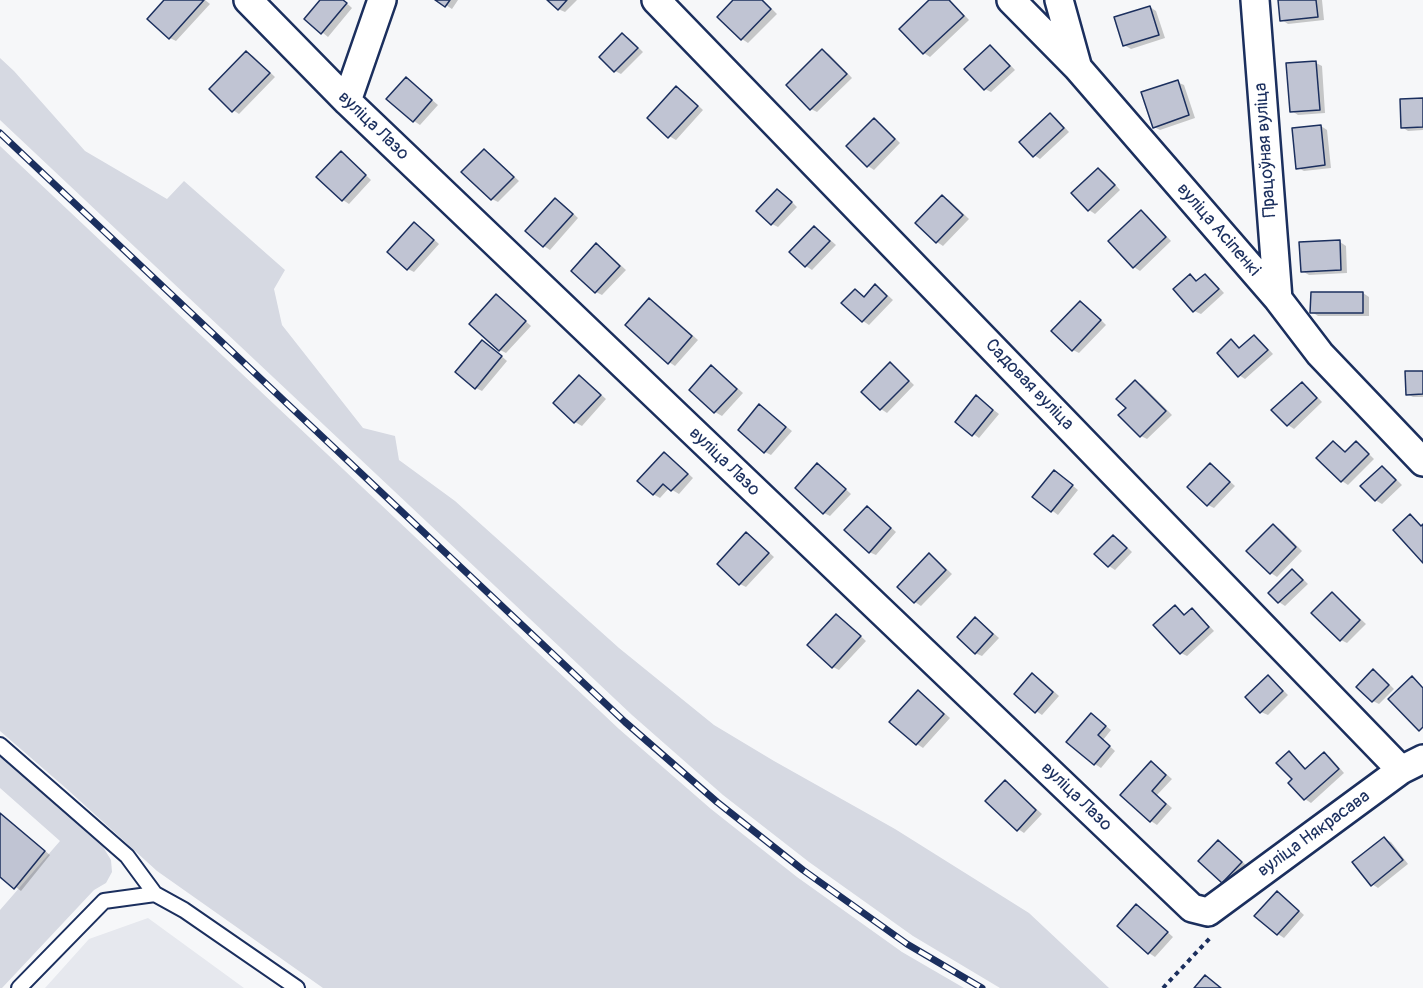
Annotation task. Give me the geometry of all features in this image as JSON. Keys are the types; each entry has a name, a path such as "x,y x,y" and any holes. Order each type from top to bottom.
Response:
{"street":[{"name":"вуліца Лазо","path":"248,0 347,101 1192,908 1208,912"},
{"path":"347,101 382,0"},
{"name":"Садовая вуліца","path":"656,0 1412,765"},
{"name":"вуліца Асіпенкі","path":"1011,0 1077,67 1278,299 1320,354 1423,462"},
{"path":"1059,0 1077,67"},
{"name":"Працоўная вуліца","path":"1255,0 1278,299"},
{"name":"вуліца Някрасава","path":"1208,912 1412,765"}],"lane":[{"path":"0,745 127,856 155,894 184,910 297,988"},
{"path":"19,988 104,902 155,894"}],"path":[{"path":"1163,988 1211,936 1208,912"}],"shaded area":[{"path":"0,58 85,151 167,199 184,181 285,270 274,289 282,325 363,428 395,436 399,460 455,501 619,648 714,725 895,829 1029,913 1109,988 1000,988 913,936 809,862 723,795 632,715 0,120"},
{"path":"0,146 619,729 711,809 797,877 902,952 964,988 323,988 157,871 0,731"},
{"path":"0,756 103,847 111,860 112,872 106,883 94,890 2,988 0,988 0,910 60,841 0,788"},
{"path":"148,918 244,988 45,988 89,939"}],"building":[{"path":"164,0 204,0 169,39 147,19"},
{"path":"320,0 343,0 347,3 321,34 304,19"},
{"path":"435,0 450,0 445,7"},
{"path":"547,0 567,0 558,10"},
{"path":"733,0 762,0 771,9 741,40 717,17"},
{"path":"929,0 949,0 964,16 923,54 899,29"},
{"path":"1278,0 1316,0 1318,17 1280,21"},
{"path":"1150,6 1159,35 1123,46 1114,17"},
{"path":"622,33 638,48 614,72 599,57"},
{"path":"990,45 1010,66 984,90 964,69"},
{"path":"822,49 847,74 810,110 786,85"},
{"path":"246,51 270,73 232,112 209,89"},
{"path":"1316,61 1320,110 1290,112 1286,63"},
{"path":"406,77 432,100 413,122 386,99"},
{"path":"1178,80 1189,115 1153,128 1141,92"},
{"path":"676,86 698,106 668,138 647,118"},
{"path":"1423,98 1423,127 1401,128 1400,99"},
{"path":"1050,113 1064,128 1033,157 1019,142"},
{"path":"874,118 895,139 867,167 846,146"},
{"path":"1321,125 1325,165 1296,169 1292,128"},
{"path":"484,149 514,177 491,200 461,172"},
{"path":"341,151 366,175 342,201 316,177"},
{"path":"1098,168 1115,185 1088,211 1071,193"},
{"path":"777,189 792,202 771,225 756,211"},
{"path":"942,195 963,215 936,243 915,223"},
{"path":"555,198 573,214 543,247 525,231"},
{"path":"1141,210 1166,237 1133,268 1108,241"},
{"path":"414,222 434,240 407,270 387,252"},
{"path":"814,226 830,241 805,267 789,252"},
{"path":"1340,240 1341,270 1301,272 1299,242"},
{"path":"596,243 620,266 595,293 571,271"},
{"path":"1190,274 1196,281 1205,274 1219,289 1193,312 1173,289"},
{"path":"875,284 887,296 862,322 841,303 855,289 864,297"},
{"path":"1311,292 1363,292 1363,313 1310,313"},
{"path":"496,294 526,321 499,351 469,324"},
{"path":"649,298 692,336 668,364 625,325"},
{"path":"1080,301 1101,320 1072,351 1051,331"},
{"path":"1254,335 1268,350 1238,377 1217,353 1231,339 1239,348"},
{"path":"482,340 502,356 475,389 455,372"},
{"path":"890,362 909,381 880,410 861,392"},
{"path":"711,365 737,389 714,413 689,390"},
{"path":"1405,371 1423,371 1423,394 1406,395"},
{"path":"579,375 601,395 574,423 553,403"},
{"path":"1135,380 1166,411 1140,437 1118,415 1126,408 1116,399"},
{"path":"1302,382 1317,398 1287,426 1271,410"},
{"path":"976,395 993,410 972,436 955,422"},
{"path":"759,404 786,427 764,453 738,430"},
{"path":"1333,441 1345,452 1356,441 1369,454 1341,482 1316,458"},
{"path":"664,452 688,474 671,491 663,484 653,495 637,481"},
{"path":"817,463 846,489 823,514 795,488"},
{"path":"1210,463 1230,482 1207,506 1187,487"},
{"path":"1382,466 1396,480 1375,501 1360,486"},
{"path":"1054,470 1073,485 1051,512 1032,497"},
{"path":"867,506 891,528 869,553 844,530"},
{"path":"1410,514 1421,526 1423,524 1423,563 1393,530"},
{"path":"1273,524 1296,547 1270,574 1246,551"},
{"path":"746,532 769,553 739,585 717,564"},
{"path":"1113,535 1127,548 1108,567 1094,554"},
{"path":"929,553 946,570 914,603 897,587"},
{"path":"1292,569 1303,580 1278,603 1268,593"},
{"path":"1332,592 1360,620 1340,641 1311,613"},
{"path":"1175,605 1184,615 1192,608 1209,627 1180,654 1153,625"},
{"path":"836,614 861,636 832,668 807,645"},
{"path":"975,617 993,634 975,654 957,637"},
{"path":"1373,669 1389,685 1372,702 1356,687"},
{"path":"1032,673 1053,692 1035,713 1014,694"},
{"path":"1268,675 1283,691 1260,713 1245,697"},
{"path":"1412,676 1423,688 1423,727 1419,731 1388,699"},
{"path":"918,690 944,714 916,745 889,722"},
{"path":"1091,713 1106,726 1098,735 1110,746 1094,765 1066,742"},
{"path":"1289,751 1305,769 1324,752 1339,769 1304,800 1288,783 1292,779 1276,763"},
{"path":"1151,761 1166,775 1152,791 1166,804 1150,822 1120,795"},
{"path":"1005,780 1036,810 1017,831 985,801"},
{"path":"0,813 45,851 14,889 0,877"},
{"path":"1384,837 1403,860 1371,886 1352,862"},
{"path":"1218,840 1242,862 1222,883 1198,861"},
{"path":"1277,891 1299,911 1277,935 1254,916"},
{"path":"1136,904 1168,932 1148,954 1117,926"},
{"path":"1205,975 1221,988 1194,988"}],"railway":[{"path":"0,133 625,722 717,802 803,870 907,944 982,988"}]}
